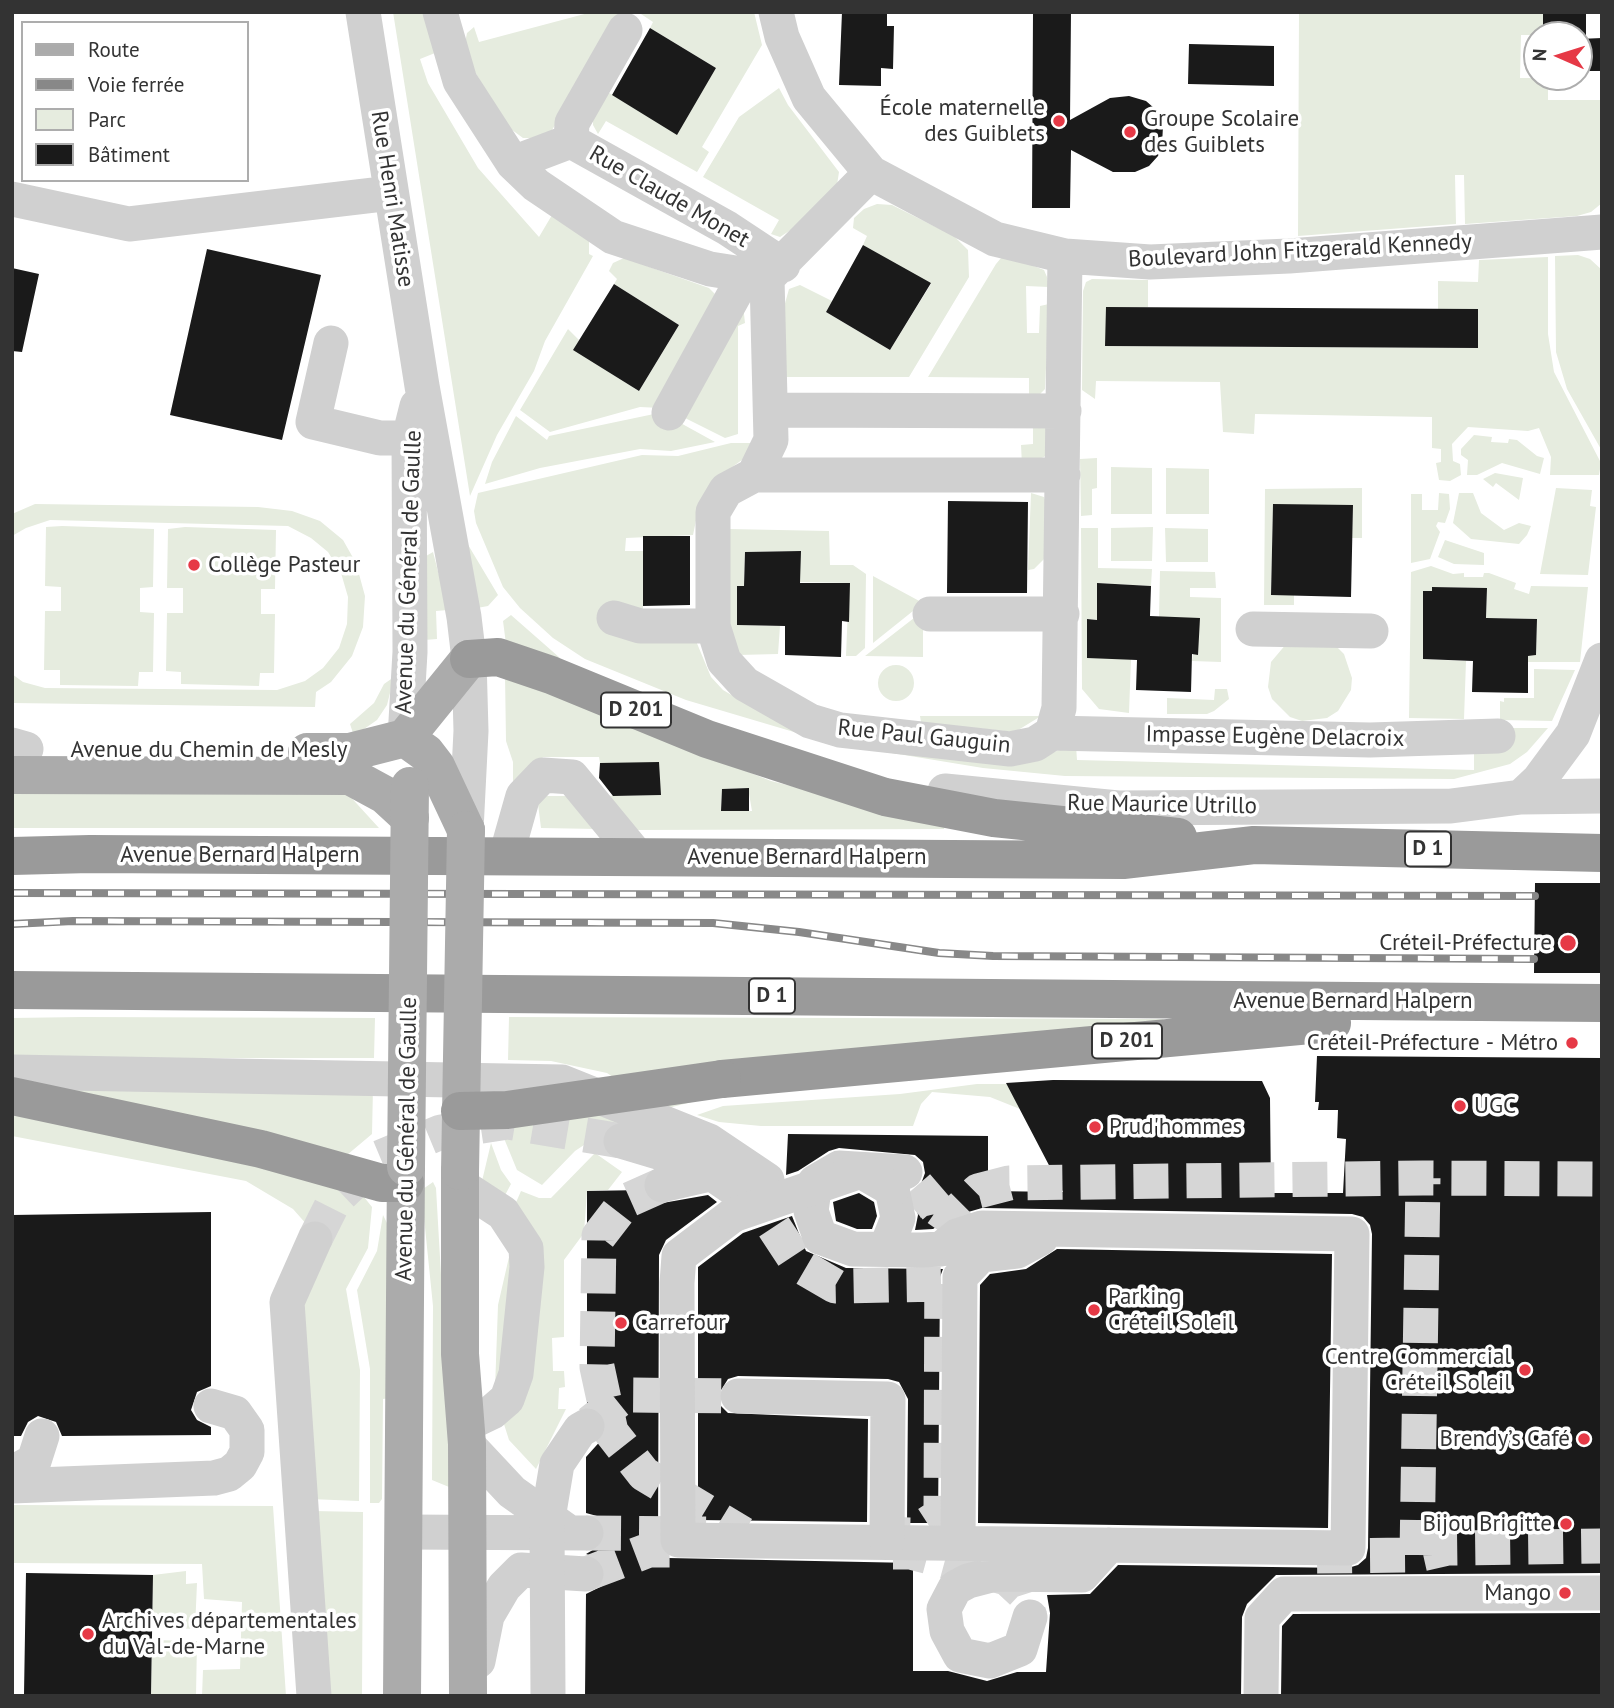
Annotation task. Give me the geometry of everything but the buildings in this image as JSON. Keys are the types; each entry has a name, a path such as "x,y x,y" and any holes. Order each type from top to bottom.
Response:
{"highway":[{"name":"D 201","path":"469,659 498,657 707,739 886,797 994,818 1254,845"},
{"name":"Avenue Bernard Halpern","path":"12,856 90,854 1123,860 1254,845 1602,853"},
{"name":"Avenue Bernard Halpern","path":"12,990 1602,1003"},
{"name":"D 201","path":"460,1111 507,1110 722,1079 1533,1002"},
{"path":"12,1096 261,1149 382,1183 432,1175"}],"main road":[{"path":"405,738 469,659"},
{"name":"Avenue du Chemin de Mesly","path":"16,754 350,752 405,738"},
{"name":"Avenue du Général de Gaulle","path":"405,738 410,791 408,1074 432,1175 460,1354 467,1434 470,1696"},
{"path":"16,754 350,776 410,791 466,830"},
{"name":"Avenue du Général de Gaulle","path":"402,1696 404,1532 432,1175 460,1111 466,830"},
{"path":"408,1074 460,1111"}],"street":[{"name":"Rue Henri Matisse","path":"363,12 422,386"},
{"name":"Boulevard John Fitzgerald Kennedy","path":"776,12 791,61 809,98 871,173 995,239 1065,256 1150,262 1275,257 1602,232"},
{"path":"446,14 460,81 513,163 536,185 613,237 710,270 765,272"},
{"path":"571,141 572,123 625,30"},
{"name":"Rue Claude Monet","path":"513,163 571,141 727,228 765,272"},
{"path":"669,414 765,272 871,173"},
{"path":"12,199 129,224 391,193"},
{"path":"1052,733 1059,708 1062,614 1065,256"},
{"path":"765,272 773,410 771,440 754,475 1063,475"},
{"path":"331,343 313,422 380,438 409,438"},
{"name":"Avenue du Général de Gaulle","path":"405,738 410,652 409,438 422,386"},
{"name":"Avenue du Général de Gaulle","path":"422,386 469,659 466,830"},
{"path":"773,410 1064,411"},
{"name":"Rue Paul Gauguin","path":"754,475 726,490 713,512 713,626 724,661 745,684 810,721 839,730 899,727 1010,749 1035,744 1052,733"},
{"path":"930,614 1062,614"},
{"path":"614,618 640,626 713,626"},
{"path":"1254,629 1371,631"},
{"path":"1521,796 1539,780 1573,734 1602,660"},
{"name":"Impasse Eugène Delacroix","path":"1052,733 1370,740 1498,736"},
{"name":"Rue Maurice Utrillo","path":"803,771 997,799 1118,808 1451,806 1521,796"},
{"path":"506,856 523,796 543,775 572,777 637,856"},
{"path":"1521,796 1555,779 1602,776"},
{"path":"1521,796 1602,796"},
{"path":"1533,1002 1602,1016"},
{"path":"12,1072 562,1082 709,1141 737,1190"},
{"path":"621,1141 698,1164 737,1190"},
{"path":"737,1190 680,1256 677,1283 678,1539 1348,1548 1352,1234 982,1228 957,1236 941,1250 853,1249 820,1237 811,1212 815,1182 839,1168 899,1181"},
{"path":"662,1185 737,1190 861,1171 899,1181"},
{"path":"404,1532 578,1533 512,1492 467,1434 507,1399 516,1374 527,1267 526,1248 503,1213 432,1175"},
{"path":"889,1241 898,1219 899,1181"},
{"path":"958,1542 960,1277 982,1255 1017,1251 1057,1229"},
{"path":"314,1696 287,1301 315,1239"},
{"path":"738,1396 888,1399 887,1542"},
{"path":"12,1486 214,1478 229,1474 240,1465 247,1452 247,1430 235,1413 211,1406"},
{"path":"548,1696 547,1524 557,1464 580,1430 587,1426"},
{"path":"12,1473 34,1461 26,1442"},
{"path":"470,1696 486,1616 504,1587 521,1570 586,1574 532,1532"},
{"path":"1030,1616 1020,1649 990,1661 960,1655 947,1631 944,1609 955,1588 968,1581 995,1574 1082,1575 1109,1545"},
{"path":"1261,1696 1262,1618 1284,1594 1602,1593"}],"green space":[{"path":"393,12 423,12 435,53 420,59 428,83 478,168 539,237 552,215 589,239 589,254 593,256 545,341 534,371 497,435 470,496"},
{"path":"592,12 626,12 565,119 560,117 552,130 539,138 523,138 508,127 475,72 465,43 467,33 474,27 479,42"},
{"path":"638,12 754,12 762,45 702,147 709,152 697,172 606,121 598,134 593,125 593,112 606,91 677,134 716,68 650,28 653,22"},
{"path":"1299,12 1543,12 1543,21 1523,21 1520,78 1523,78 1523,91 1548,91 1548,100 1602,100 1602,203 1591,212 1577,216 1465,224 1464,175 1455,175 1456,224 1298,236"},
{"path":"779,88 788,105 839,172 837,185 809,218 780,237 771,234 779,220 703,177 739,117"},
{"path":"877,204 892,205 954,236 968,250 969,277 909,377 782,377 784,307 789,289 800,285 832,301 826,312 890,350 931,284 863,245 867,236 853,228 854,218 864,209"},
{"path":"1578,255 1590,259 1602,270 1602,451 1567,389 1556,352 1555,256"},
{"path":"1011,257 1044,270 1047,277 1049,287 1026,286 1027,333 1039,333 1040,306 1049,304 1045,389 1038,396 1029,396 1029,378 928,377 996,264 1001,258"},
{"path":"1548,257 1548,334 1554,372 1601,463 1599,475 1550,475 1551,457 1539,428 1528,431 1468,427 1452,444 1453,461 1460,464 1461,475 1450,481 1439,480 1436,463 1441,462 1441,449 1432,448 1432,417 1255,414 1254,434 1223,432 1220,382 1096,381 1095,399 1082,390 1083,291 1086,282 1092,279 1148,280 1148,307 1106,307 1106,346 1477,348 1477,309 1438,309 1438,281 1478,282 1479,260"},
{"path":"624,258 709,288 715,294 661,408 640,407 550,432 520,410 568,329 579,340 574,350 639,391 679,325 614,284 617,279 609,271 613,263"},
{"path":"743,305 745,323 738,326 738,434 725,438 677,414"},
{"path":"654,414 666,415 715,442 671,451 640,449 540,468 485,484 492,462 516,416 547,440 549,436"},
{"path":"1033,424 1046,428 1050,451 1044,457 1022,465 1021,445 1033,444"},
{"path":"1474,435 1492,437 1491,442 1508,443 1509,439 1517,440 1537,456 1544,458 1540,474 1502,463 1477,475 1467,475 1468,460 1461,455 1461,449"},
{"path":"731,443 751,443 746,457 713,481 700,501 693,535 626,538 625,551 643,551 643,618 696,641 711,677 723,690 769,717 1053,752 1076,746 1077,760 1474,770 1474,747 1504,728 1548,728 1527,752 1510,764 1454,779 1065,776 983,768 831,743 686,700 585,659 553,638 520,608 503,587 476,523 474,511 478,493 642,455 678,456"},
{"path":"1097,458 1097,488 1092,489 1092,515 1081,516 1080,459"},
{"path":"1111,467 1152,468 1152,514 1111,514"},
{"path":"1166,468 1209,469 1209,514 1166,514"},
{"path":"1495,473 1523,478 1519,500 1496,483 1493,487 1483,479"},
{"path":"1362,488 1362,538 1352,538 1353,506 1273,507 1271,594 1294,595 1294,605 1264,605 1265,489"},
{"path":"1556,488 1592,490 1590,506 1596,507 1588,575 1540,574"},
{"path":"1031,493 1044,497 1046,503 1047,556 1034,569 1028,570"},
{"path":"1439,493 1449,494 1450,509 1445,523 1438,522 1436,526 1440,532 1430,559 1411,563 1411,494 1422,494 1422,510 1438,510"},
{"path":"1459,493 1473,493 1481,513 1504,530 1519,523 1531,526 1527,535 1519,544 1471,539 1453,523"},
{"path":"35,504 258,507 292,511 320,521 343,540 356,563 365,596 363,627 352,656 331,682 316,692 315,707 12,703 12,674 23,682 45,688 277,690 305,681 323,668 339,648 347,624 348,597 341,573 328,552 311,538 288,526 50,520 12,536 12,514"},
{"path":"46,527 154,529 153,587 140,588 140,612 154,613 153,672 139,672 138,686 60,685 60,670 44,670 45,611 61,611 61,587 45,586"},
{"path":"185,527 276,530 275,589 261,589 261,614 275,614 274,673 260,673 259,686 181,684 181,672 166,671 167,613 183,613 183,588 167,588 168,529"},
{"path":"1153,527 1152,561 1111,561 1111,528"},
{"path":"1081,528 1098,528 1098,568 1152,569 1151,586 1098,583 1097,620 1088,619 1131,659 1129,713 1099,709 1082,689"},
{"path":"1165,528 1208,529 1208,562 1166,562"},
{"path":"728,529 829,531 830,565 853,565 866,574 865,648 856,656 846,656 849,583 800,582 800,551 745,552 744,586 737,586 737,625 780,626 778,654 738,655 728,629"},
{"path":"1445,540 1484,553 1484,565 1454,564 1438,557"},
{"path":"467,543 498,595 488,606 477,608"},
{"path":"433,552 448,610 436,611 437,639 424,640 426,556"},
{"path":"1431,566 1453,574 1464,573 1464,577 1483,577 1484,573 1489,573 1516,583 1514,589 1529,594 1531,586 1588,587 1580,662 1528,662 1528,656 1536,655 1537,619 1493,618 1486,622 1487,588 1432,587 1432,591 1423,591 1423,659 1466,661 1464,719 1409,718 1411,572"},
{"path":"1160,571 1215,572 1216,588 1190,588 1190,597 1221,598 1221,662 1192,661 1193,654 1198,655 1159,617"},
{"path":"873,576 923,603 873,643"},
{"path":"923,611 923,657 865,656"},
{"path":"511,615 560,658 559,661 506,644 503,621"},
{"path":"1287,643 1335,645 1344,654 1352,678 1351,690 1338,711 1327,718 1302,721 1290,717 1272,699 1268,687 1271,662"},
{"path":"896,665 909,670 914,683 909,696 896,701 883,696 878,683 883,670"},
{"path":"1534,669 1575,670 1552,721 1500,720 1500,701 1504,702 1504,698 1534,698"},
{"path":"505,675 771,781 945,824 944,829 631,830 598,796 660,795 659,763 600,763 599,757 543,757 513,790 513,762 506,741","holes":["748,788 752,811 721,811 722,789"]},
{"path":"394,677 387,705 377,720 354,736 350,724 374,703 384,684"},
{"path":"1215,689 1227,689 1229,699 1214,711 1207,714 1167,714 1167,698 1214,700"},
{"path":"920,716 1041,716 1015,732 926,723 921,722"},
{"path":"12,792 347,793 379,828 12,828"},
{"path":"537,796 574,796 598,829 541,828"},
{"path":"509,1017 1163,1019 1164,1025 616,1079 607,1073 551,1061 508,1060"},
{"path":"12,1018 375,1018 374,1058 156,1058 12,1062"},
{"path":"977,1084 1007,1084 1020,1109 990,1097 932,1092 921,1104 913,1126 761,1126 719,1122 697,1115 723,1106 900,1094"},
{"path":"373,1088 372,1134 347,1155 54,1089"},
{"path":"700,1100 664,1109 605,1131 575,1151 542,1185 517,1170 501,1131 527,1119"},
{"path":"12,1110 305,1173 364,1197 372,1207 368,1248 346,1289 360,1370 359,1501 310,1499 294,1315 323,1243 293,1209 246,1181 12,1136"},
{"path":"491,1143 501,1170 511,1184 503,1199 482,1181"},
{"path":"595,1153 622,1172 608,1190 587,1191 584,1233 564,1260 564,1337 552,1338 553,1371 564,1371 565,1387 559,1388 558,1409 566,1409 536,1469 509,1440 503,1421 514,1207 521,1191 539,1198 551,1198"},
{"path":"433,1182 436,1188 450,1432 449,1487 432,1480 433,1306 422,1198 423,1189"},
{"path":"383,1215 388,1225 390,1398 383,1399 382,1499 379,1503 370,1503 370,1369 357,1290 377,1251"},
{"path":"512,1244 518,1290 495,1389 498,1305"},
{"path":"12,1505 273,1506 286,1696 202,1696 203,1670 240,1669 242,1602 204,1599 202,1564 12,1563"},
{"path":"313,1511 363,1512 362,1696 324,1696"},
{"path":"186,1571 186,1584 197,1583 195,1629 152,1627 153,1575"},
{"path":"152,1640 197,1641 196,1696 115,1696 151,1695"}],"tunnel":[{"path":"315,1239 334,1201 379,1158 441,1132 508,1122 621,1141"},
{"path":"878,1534 910,1535 941,1515 942,1233 936,1208 905,1172"},
{"path":"942,1233 956,1213 978,1191 1009,1183 1423,1178 1602,1179"},
{"path":"1417,1555 1423,1178"},
{"path":"662,1185 626,1201 599,1236 597,1367 611,1432 644,1474 743,1534"},
{"path":"736,1190 770,1221 799,1265 835,1286 941,1284"},
{"path":"590,1423 625,1395 738,1396"},
{"path":"586,1533 706,1534"},
{"path":"1317,1556 1417,1555 1448,1548 1602,1546"},
{"path":"586,1574 649,1550 673,1550"},
{"path":"893,1552 911,1552 1007,1578 1022,1592 1030,1617"}],"railway":[{"path":"12,893 1535,896"},
{"path":"12,924 73,921 713,923 799,932 939,953 993,956 1534,959"}],"place":[{"name":"École maternelle des Guiblets","path":"1059,121"},
{"name":"Groupe Scolaire des Guiblets","path":"1130,132"},
{"name":"Collège Pasteur","path":"194,565"},
{"name":"Créteil-Préfecture","path":"1568,943"},
{"name":"Créteil-Préfecture - Métro","path":"1572,1043"},
{"name":"UGC","path":"1460,1106"},
{"name":"Prud'hommes","path":"1095,1127"},
{"name":"Parking Créteil Soleil","path":"1094,1310"},
{"name":"Carrefour","path":"621,1323"},
{"name":"Centre Commercial Créteil Soleil","path":"1525,1370"},
{"name":"Brendy’s Café","path":"1584,1439"},
{"name":"Bijou Brigitte","path":"1566,1524"},
{"name":"Mango","path":"1565,1593"},
{"name":"Archives départementales du Val-de-Marne","path":"88,1634"}]}
